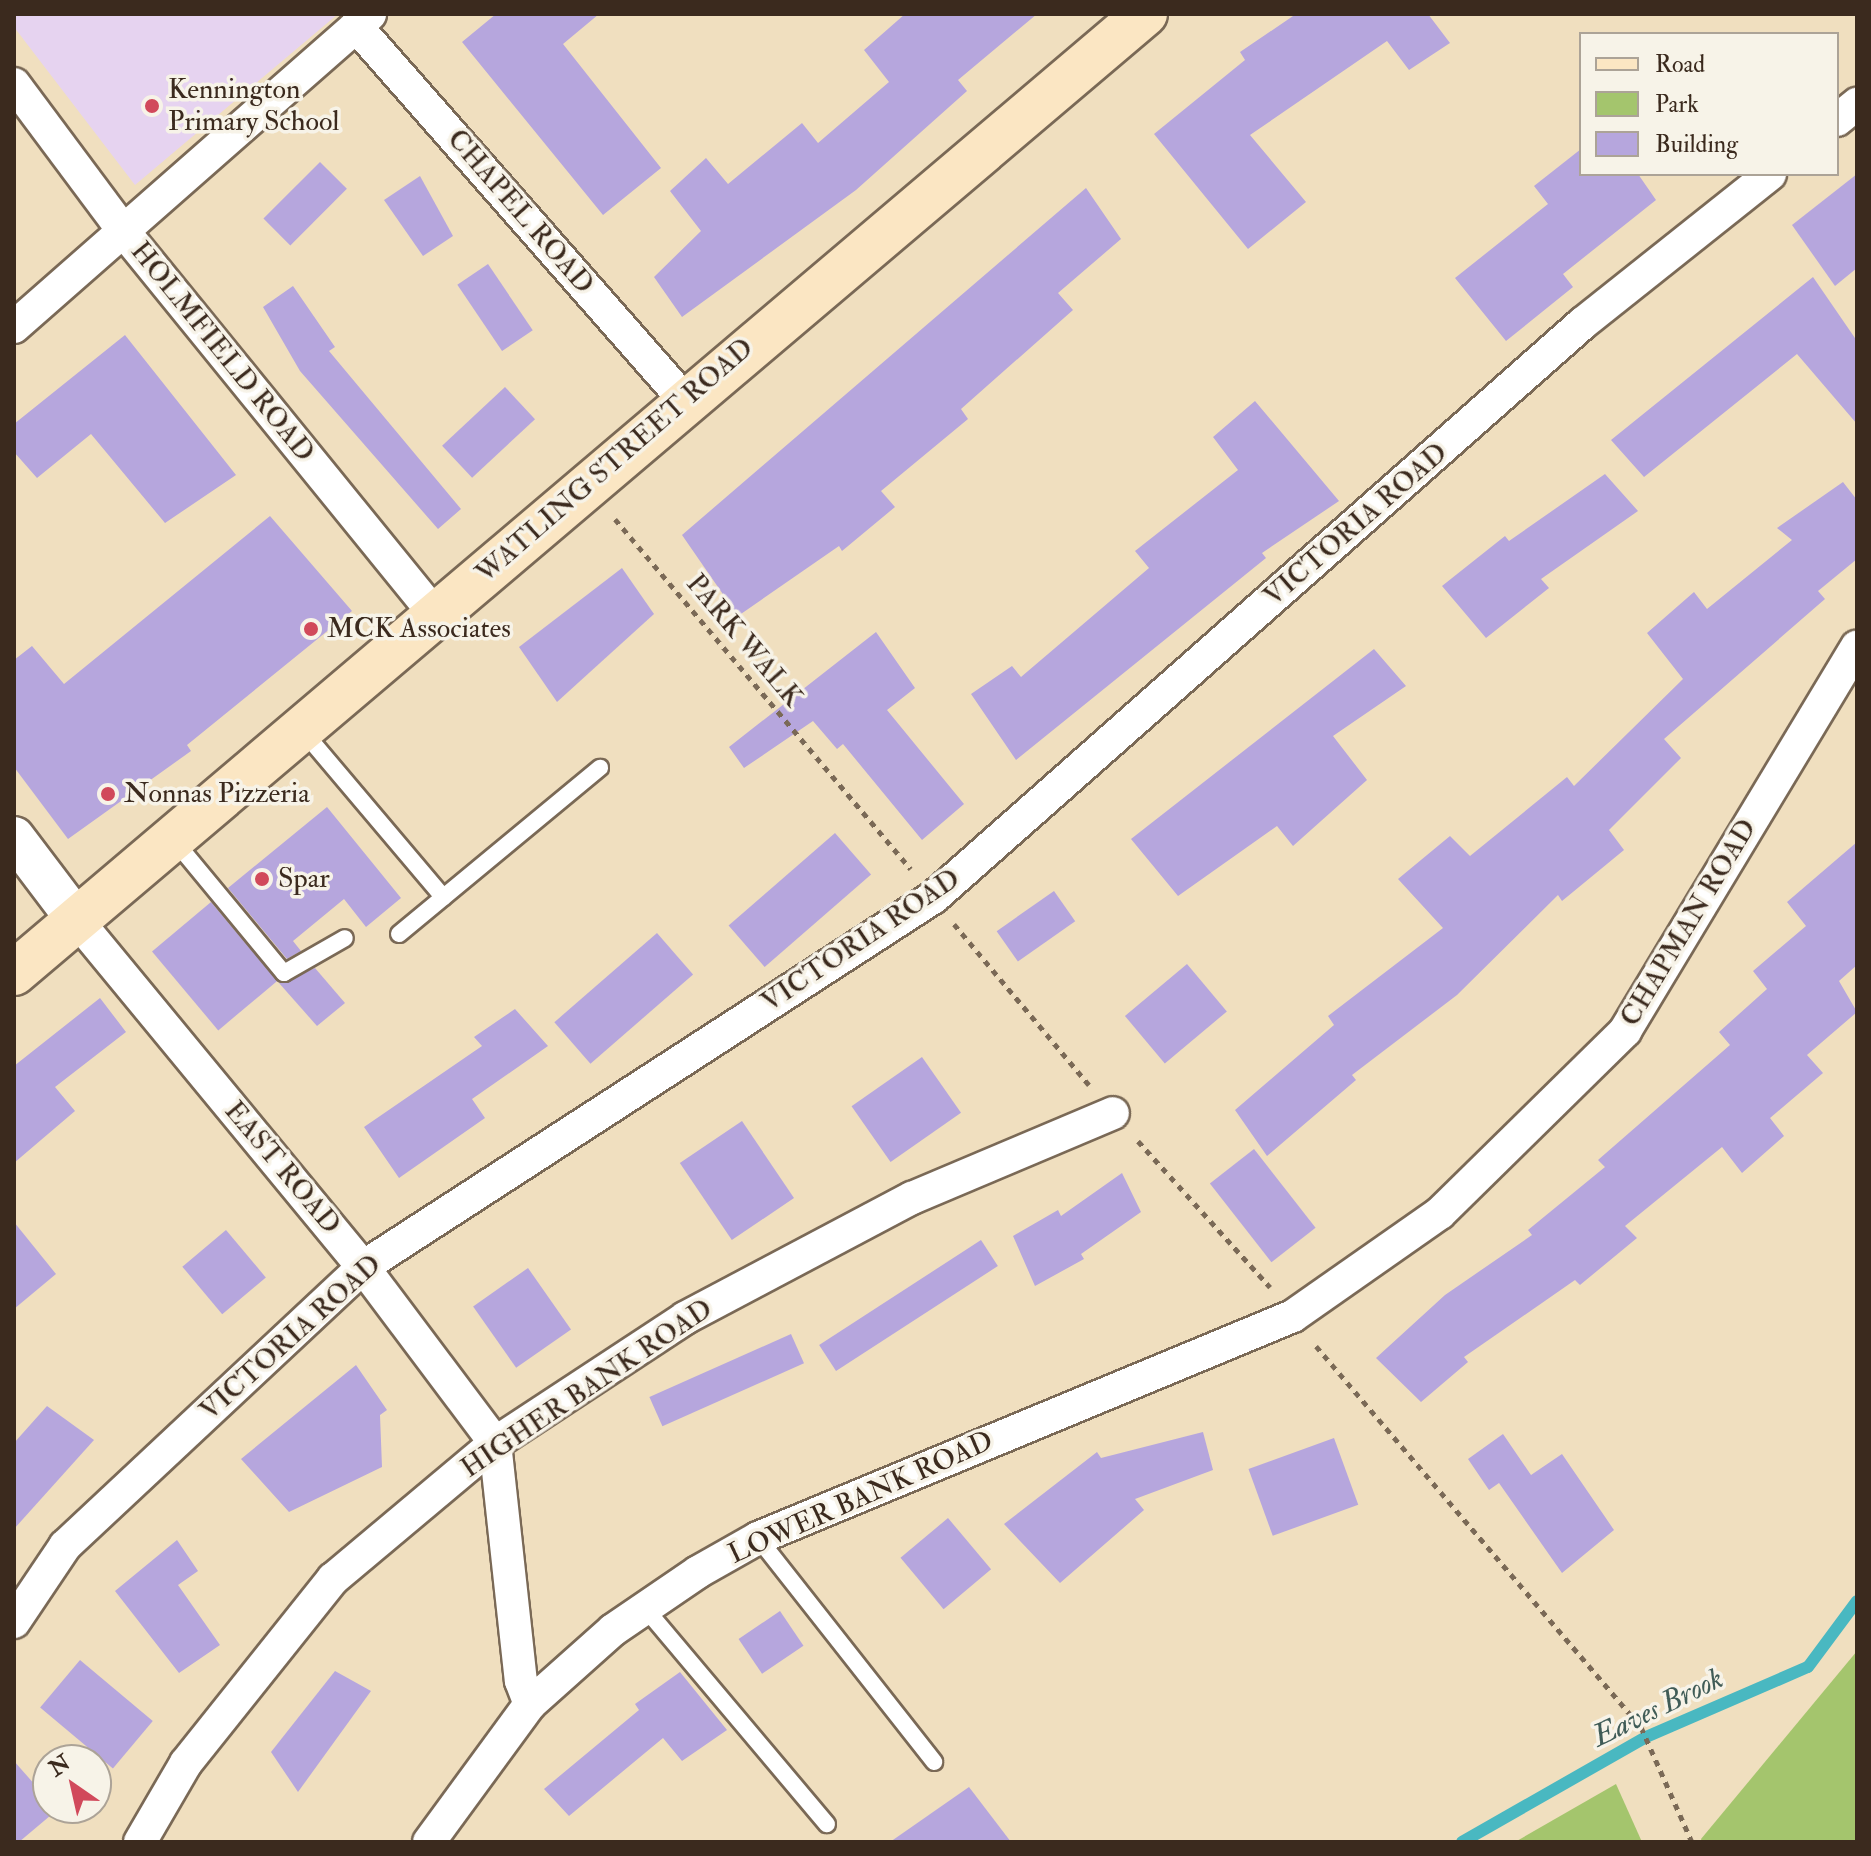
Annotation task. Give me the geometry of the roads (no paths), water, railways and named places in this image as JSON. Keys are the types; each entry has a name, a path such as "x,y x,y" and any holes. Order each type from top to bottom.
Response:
{"main road":[{"name":"WATLING STREET ROAD","path":"14,973 436,616 684,399 1145,14"}],"street":[{"name":"CHAPEL ROAD","path":"363,20 684,399"},
{"path":"14,327 125,233 363,20"},
{"name":"HOLMFIELD ROAD","path":"14,84 125,233 436,616"},
{"path":"1839,118 1857,104"},
{"name":"VICTORIA ROAD","path":"14,1622 65,1546 363,1267 934,897 1583,323 1767,176"},
{"name":"CHAPMAN ROAD","path":"1293,1316 1440,1213 1625,1031 1857,646"},
{"path":"14,837 76,919"},
{"name":"EAST ROAD","path":"76,919 363,1267 495,1443"},
{"name":"HIGHER BANK ROAD","path":"140,1842 186,1763 333,1579 495,1443 685,1318 912,1198 1113,1113"},
{"name":"LOWER BANK ROAD","path":"429,1842 530,1704 644,1607 758,1538 1293,1316"},
{"path":"495,1443 521,1681 530,1704"}],"lane":[{"path":"301,729 443,897"},
{"path":"399,934 600,768"},
{"path":"172,838 284,973 345,938"},
{"path":"758,1538 934,1762"},
{"path":"644,1607 827,1824"}],"waterway":[{"name":"Eaves Brook","path":"1462,1842 1646,1737 1808,1667 1857,1601"}],"place":[{"name":"Kennington Primary School","path":"152,106"},
{"name":"MCK Associates","path":"311,629"},
{"name":"Nonnas Pizzeria","path":"108,794"},
{"name":"Spar","path":"262,879"}]}
